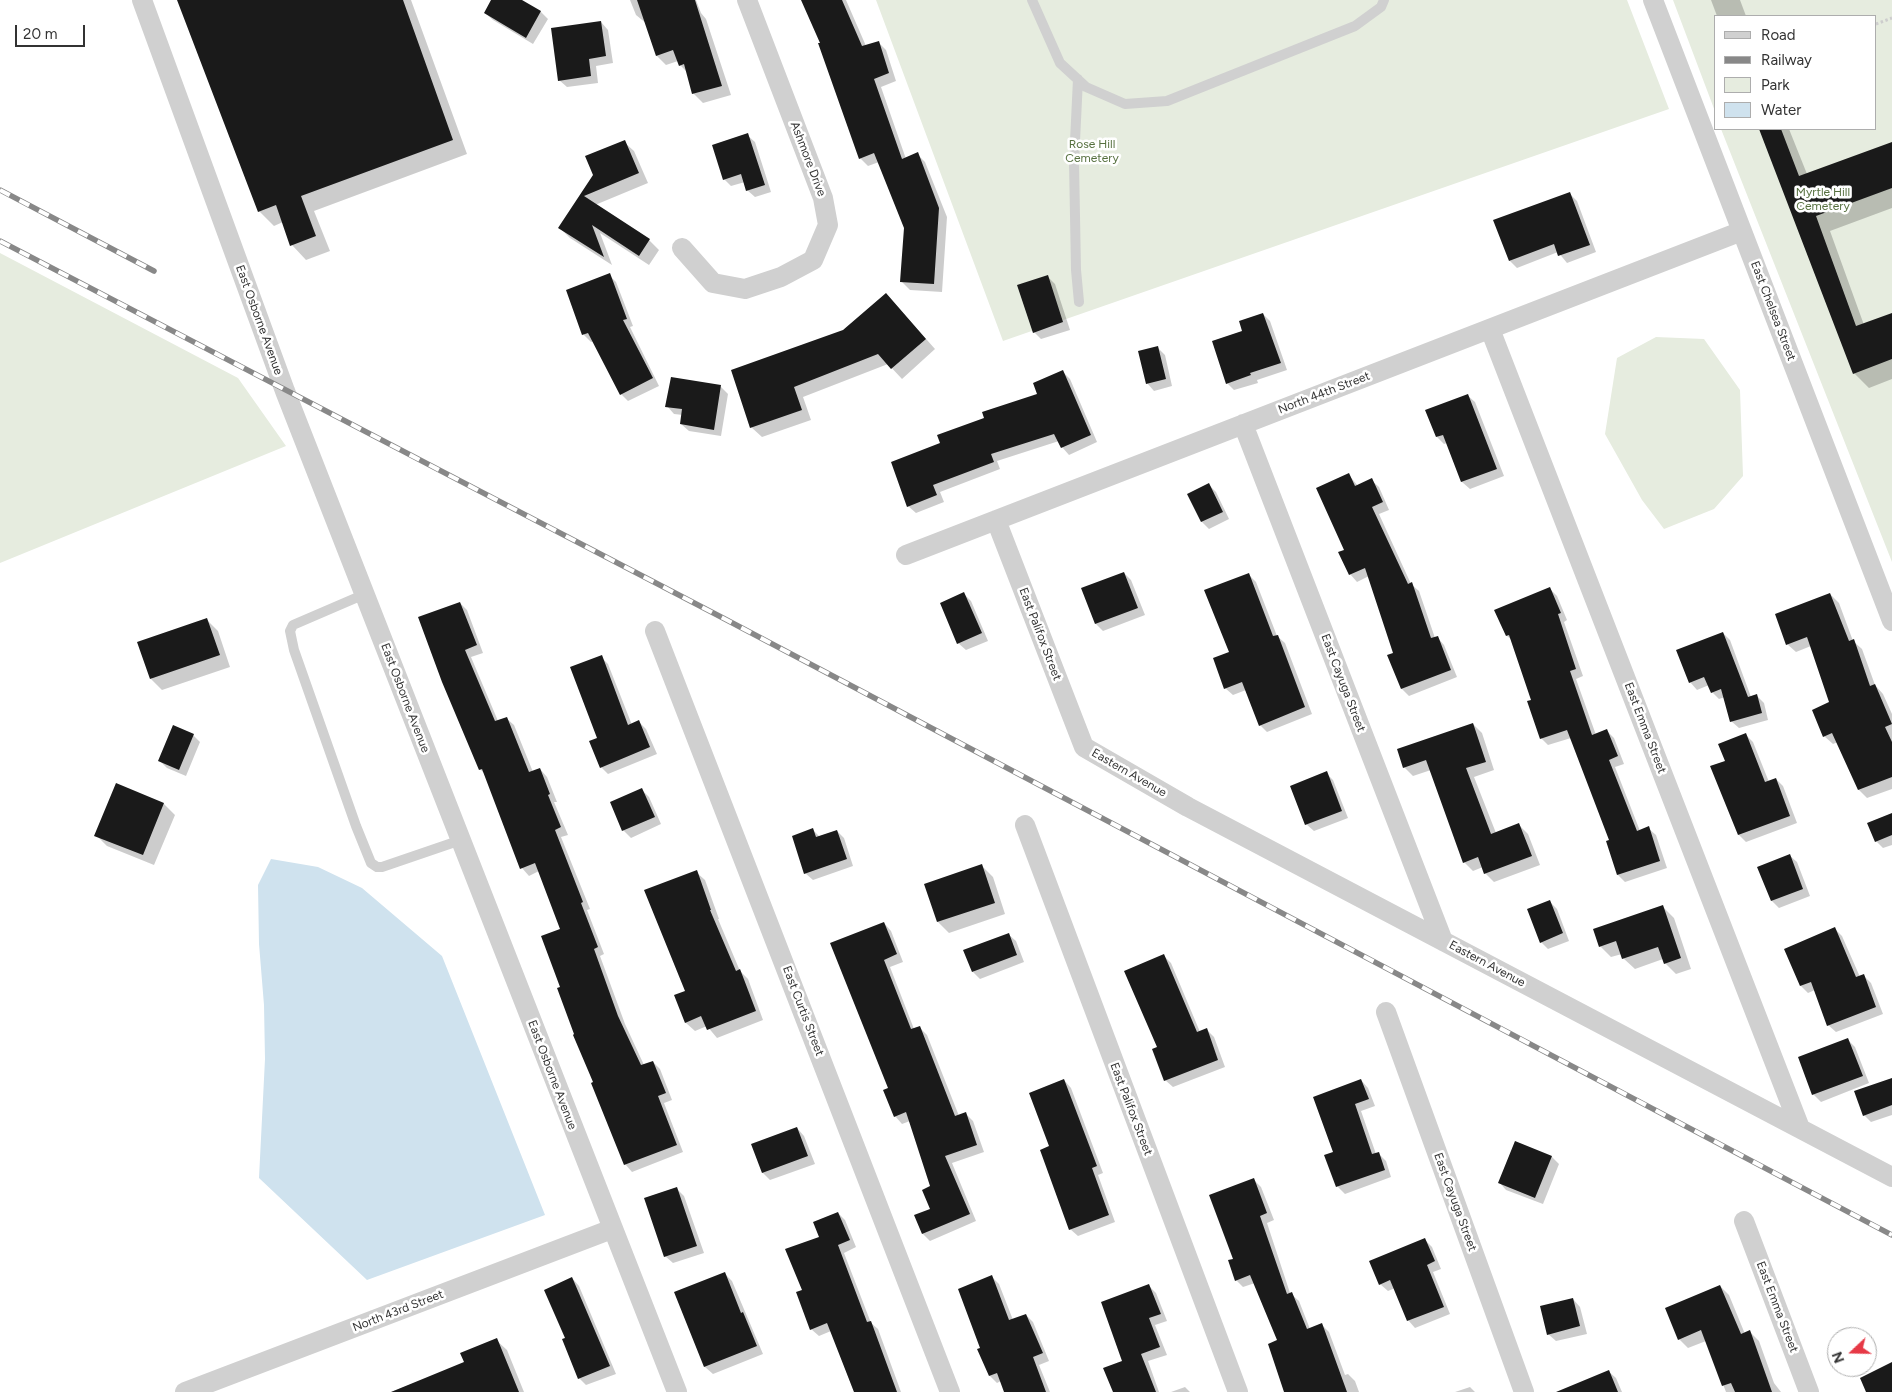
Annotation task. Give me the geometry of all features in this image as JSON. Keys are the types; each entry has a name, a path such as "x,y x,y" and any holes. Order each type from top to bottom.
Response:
{"street":[{"name":"East Osborne Avenue","path":"142,0 285,391 677,1392"},
{"name":"Ashmore Drive","path":"682,248 713,283 745,289 781,277 813,260 828,225 823,198 747,0"},
{"name":"East Chelsea Street","path":"1653,0 1892,622"},
{"name":"North 44th Street","path":"906,555 1742,231"},
{"name":"East Emma Street","path":"1490,329 1800,1128"},
{"name":"East Cayuga Street","path":"1243,424 1443,941"},
{"name":"East Palifox Street","path":"996,520 1084,747"},
{"name":"East Curtis Street","path":"655,631 950,1392"},
{"name":"Eastern Avenue","path":"1084,747 1188,807 1892,1178"},
{"name":"East Palifox Street","path":"1025,825 1238,1392"},
{"name":"East Cayuga Street","path":"1386,1012 1524,1392"},
{"name":"East Emma Street","path":"1744,1221 1809,1392"},
{"name":"North 43rd Street","path":"185,1392 206,1388 612,1229"}],"lane":[{"path":"1032,0 1060,63 1086,87 1126,104 1167,101 1355,26 1381,7 1384,0"},
{"path":"1078,79 1074,162 1076,270 1079,302"},
{"path":"365,594 293,625 290,631 294,650 356,826 371,863 377,867 382,867 460,840"}],"path":[{"path":"1877,24 1892,18"}],"green space":[{"name":"Rose Hill Cemetery","path":"876,0 1627,0 1669,109 1003,341"},
{"name":"Myrtle Hill Cemetery","path":"1673,0 1892,0 1892,562 1721,130 1877,130 1877,15 1714,15 1714,109"},
{"path":"0,253 238,378 286,446 0,563"},
{"path":"1656,337 1704,339 1740,390 1743,476 1714,509 1664,529 1642,500 1605,434 1617,358"}],"water":[{"path":"271,859 318,867 362,888 442,956 545,1215 367,1280 259,1178 265,1059 258,885"}],"building":[{"path":"177,0 403,0 453,140 301,196 316,236 290,246 276,205 258,212"},
{"path":"491,0 522,0 541,11 526,38 484,13"},
{"path":"637,0 695,0 722,86 692,94 684,64 679,66 673,50 656,56"},
{"path":"801,0 842,0 862,46 879,41 889,73 874,79 902,159 918,152 939,208 934,284 900,282 904,228 874,153 859,159 818,43 820,43"},
{"path":"601,21 606,56 589,59 591,76 558,81 551,28"},
{"path":"1759,130 1781,130 1799,176 1892,142 1892,188 1816,216 1856,326 1892,313 1892,359 1853,374"},
{"path":"748,133 765,185 746,191 741,174 723,180 712,145"},
{"path":"625,140 639,173 584,196 650,239 639,256 592,225 604,257 558,228 593,175 585,156"},
{"path":"1570,192 1590,245 1558,256 1554,244 1509,261 1493,220"},
{"path":"610,273 627,319 623,320 653,378 620,395 588,333 582,335 566,290"},
{"path":"1048,275 1063,322 1033,333 1017,285"},
{"path":"886,293 926,339 891,369 878,354 794,387 802,410 750,428 731,370 843,330"},
{"path":"1263,313 1281,363 1250,373 1251,375 1226,384 1212,341 1242,331 1239,321"},
{"path":"1158,346 1166,379 1146,384 1138,351"},
{"path":"1063,370 1091,435 1061,448 1054,434 991,454 994,462 933,485 937,495 907,507 891,462 940,443 937,435 984,418 982,412 1037,394 1033,383"},
{"path":"671,377 721,385 714,430 680,424 682,409 665,407"},
{"path":"1468,394 1497,469 1461,482 1443,435 1436,437 1425,410"},
{"path":"1349,473 1355,486 1372,478 1383,502 1372,507 1408,584 1412,582 1431,638 1438,636 1451,670 1401,689 1387,655 1393,653 1365,568 1349,575 1338,552 1344,550 1316,488"},
{"path":"1209,483 1223,512 1201,522 1187,494"},
{"path":"1124,572 1138,608 1095,624 1081,588"},
{"path":"1249,573 1273,636 1278,635 1305,707 1259,726 1242,682 1224,689 1213,658 1229,652 1204,590"},
{"path":"1550,587 1561,613 1558,614 1576,669 1570,671 1592,735 1607,729 1618,756 1609,760 1637,831 1649,826 1660,861 1617,875 1606,841 1609,840 1567,730 1540,739 1527,701 1531,700 1509,635 1506,636 1494,610"},
{"path":"964,592 982,633 957,644 940,603"},
{"path":"1830,593 1849,641 1854,639 1870,686 1875,684 1892,724 1885,727 1892,742 1892,777 1858,790 1832,733 1823,737 1812,710 1829,702 1807,637 1786,645 1775,614"},
{"path":"460,602 477,645 465,650 495,721 507,717 529,772 540,768 550,794 548,795 561,827 555,830 583,902 581,903 598,947 594,949 618,1016 641,1065 653,1061 666,1093 658,1096 677,1145 624,1165 573,1035 557,988 560,987 541,936 560,929 535,863 520,869 482,769 479,770 442,682 418,617"},
{"path":"207,618 220,655 150,679 137,642"},
{"path":"1723,632 1748,697 1757,694 1762,713 1730,722 1721,689 1711,693 1704,677 1689,683 1676,650"},
{"path":"602,655 628,725 639,720 650,747 600,768 589,741 597,738 570,667"},
{"path":"1473,723 1486,762 1466,768 1491,834 1519,823 1532,856 1484,874 1478,857 1463,863 1426,760 1403,768 1397,749"},
{"path":"173,725 194,734 179,770 158,761"},
{"path":"1746,733 1765,782 1776,778 1790,816 1738,835 1710,766 1725,761 1718,744"},
{"path":"1327,771 1342,811 1305,825 1290,786"},
{"path":"116,783 164,803 143,855 94,836"},
{"path":"642,788 655,817 622,831 610,802"},
{"path":"1892,813 1892,835 1875,842 1867,823"},
{"path":"813,828 816,837 837,830 847,859 804,874 792,836"},
{"path":"1790,854 1803,889 1771,901 1757,867"},
{"path":"982,864 995,903 937,922 924,884"},
{"path":"697,870 710,910 736,971 740,969 756,1011 707,1030 701,1016 685,1023 674,995 685,991 644,890"},
{"path":"1550,900 1563,933 1540,943 1527,909"},
{"path":"1663,905 1681,958 1664,964 1658,947 1622,959 1616,941 1599,947 1593,929"},
{"path":"884,922 897,954 884,960 911,1029 920,1026 955,1116 966,1112 977,1145 945,1156 970,1214 922,1234 914,1215 930,1209 922,1190 930,1186 906,1112 894,1117 883,1090 888,1088 830,943"},
{"path":"1835,927 1856,977 1864,974 1876,1007 1827,1026 1811,982 1800,986 1784,949"},
{"path":"1009,933 1017,955 972,972 963,950"},
{"path":"1164,954 1197,1032 1207,1028 1218,1060 1164,1081 1152,1049 1157,1047 1124,971"},
{"path":"1848,1038 1863,1076 1812,1095 1798,1057"},
{"path":"1892,1078 1892,1105 1863,1116 1854,1091"},
{"path":"1064,1079 1097,1166 1092,1168 1109,1215 1069,1230 1040,1150 1049,1146 1029,1093"},
{"path":"1361,1079 1369,1099 1355,1104 1372,1154 1379,1152 1385,1170 1336,1187 1324,1155 1333,1152 1313,1097"},
{"path":"797,1127 808,1156 762,1173 751,1144"},
{"path":"1515,1141 1552,1156 1535,1198 1498,1183"},
{"path":"1254,1178 1267,1213 1260,1216 1287,1294 1292,1292 1307,1329 1322,1323 1347,1392 1284,1392 1268,1344 1277,1340 1250,1275 1235,1281 1228,1260 1233,1259 1209,1195"},
{"path":"677,1187 697,1246 664,1257 644,1198"},
{"path":"838,1212 850,1240 838,1245 867,1322 871,1321 897,1392 854,1392 827,1323 810,1330 796,1292 802,1290 785,1249 819,1237 813,1222"},
{"path":"1425,1238 1435,1261 1427,1265 1444,1307 1407,1321 1390,1280 1379,1285 1369,1261"},
{"path":"725,1272 741,1313 743,1312 757,1346 704,1367 674,1292"},
{"path":"992,1275 1009,1320 1026,1314 1043,1353 1033,1357 1046,1392 1004,1392 997,1373 989,1376 977,1349 980,1348 958,1289"},
{"path":"572,1277 610,1366 578,1379 562,1339 565,1338 544,1290"},
{"path":"1149,1284 1161,1314 1149,1318 1160,1347 1141,1354 1156,1392 1113,1392 1103,1368 1122,1361 1101,1302"},
{"path":"1720,1285 1741,1334 1750,1330 1772,1392 1735,1392 1731,1383 1722,1386 1701,1330 1678,1340 1665,1308"},
{"path":"1573,1298 1580,1326 1547,1335 1540,1306"},
{"path":"497,1338 519,1392 391,1392 464,1362 460,1353"},
{"path":"1892,1362 1892,1392 1866,1392 1860,1378 1877,1377 1877,1370"},
{"path":"1609,1370 1618,1392 1556,1392"}],"railway":[{"path":"0,190 154,271"},
{"path":"0,241 723,618 1892,1235"}]}
